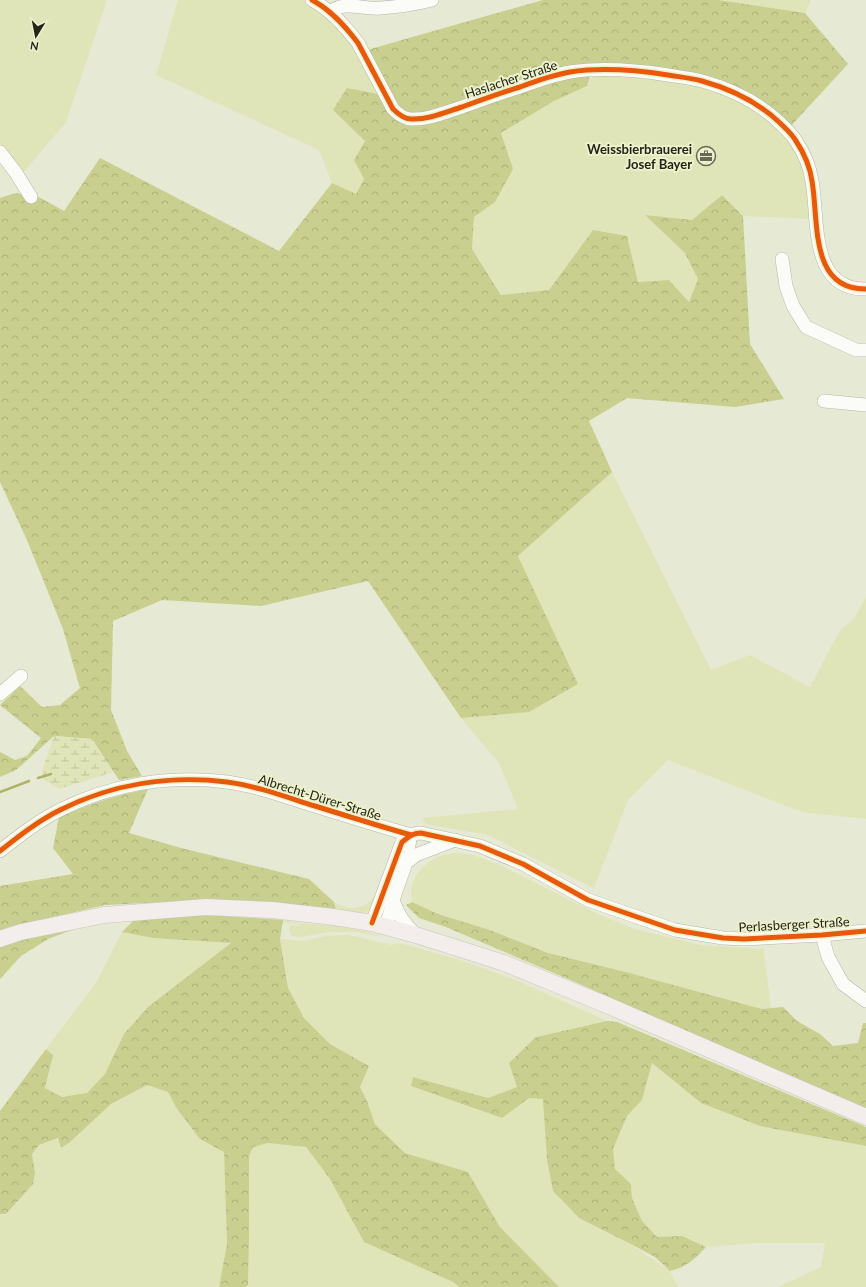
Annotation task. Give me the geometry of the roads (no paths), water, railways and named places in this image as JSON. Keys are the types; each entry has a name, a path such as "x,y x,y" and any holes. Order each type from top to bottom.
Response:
{"main road":[{"path":"0,939 21,932 104,915 206,907 272,910 334,917 379,925 504,963 602,1003 866,1117"}],"street":[{"name":"Haslacher Straße","path":"312,0 334,7 342,23 358,43 393,109 396,113 410,119 432,116 545,78 569,72 586,70 610,69 649,72 700,81 736,93 763,108 772,115 789,132 796,142 807,163 812,180 818,238 821,255 826,268 837,280 845,285 866,289"},
{"path":"334,7 351,5 376,8 393,3 432,0"},
{"path":"0,152 16,173 31,197"},
{"path":"782,260 786,286 793,306 806,327 856,350 866,350"},
{"path":"824,401 866,404"},
{"path":"0,694 21,676"},
{"name":"Albrecht-Dürer-Straße","path":"0,851 28,829 77,802 124,787 157,781 191,779 228,782 270,792 411,835 421,833 455,840"},
{"path":"379,925 393,900 406,863 411,835"},
{"path":"379,925 402,842 411,835"},
{"path":"406,863 416,856 455,840"},
{"name":"Perlasberger Straße","path":"455,840 480,846 523,864 588,900 675,930 723,938 744,939 866,931"},
{"path":"393,900 397,911 404,922 416,935"},
{"path":"822,935 828,956 843,984 866,1001"}],"waterway":[{"path":"38,778 51,774"},
{"path":"0,792 29,781"}],"place":[{"name":"Weissbierbrauerei Josef Bayer","path":"706,156"}]}
